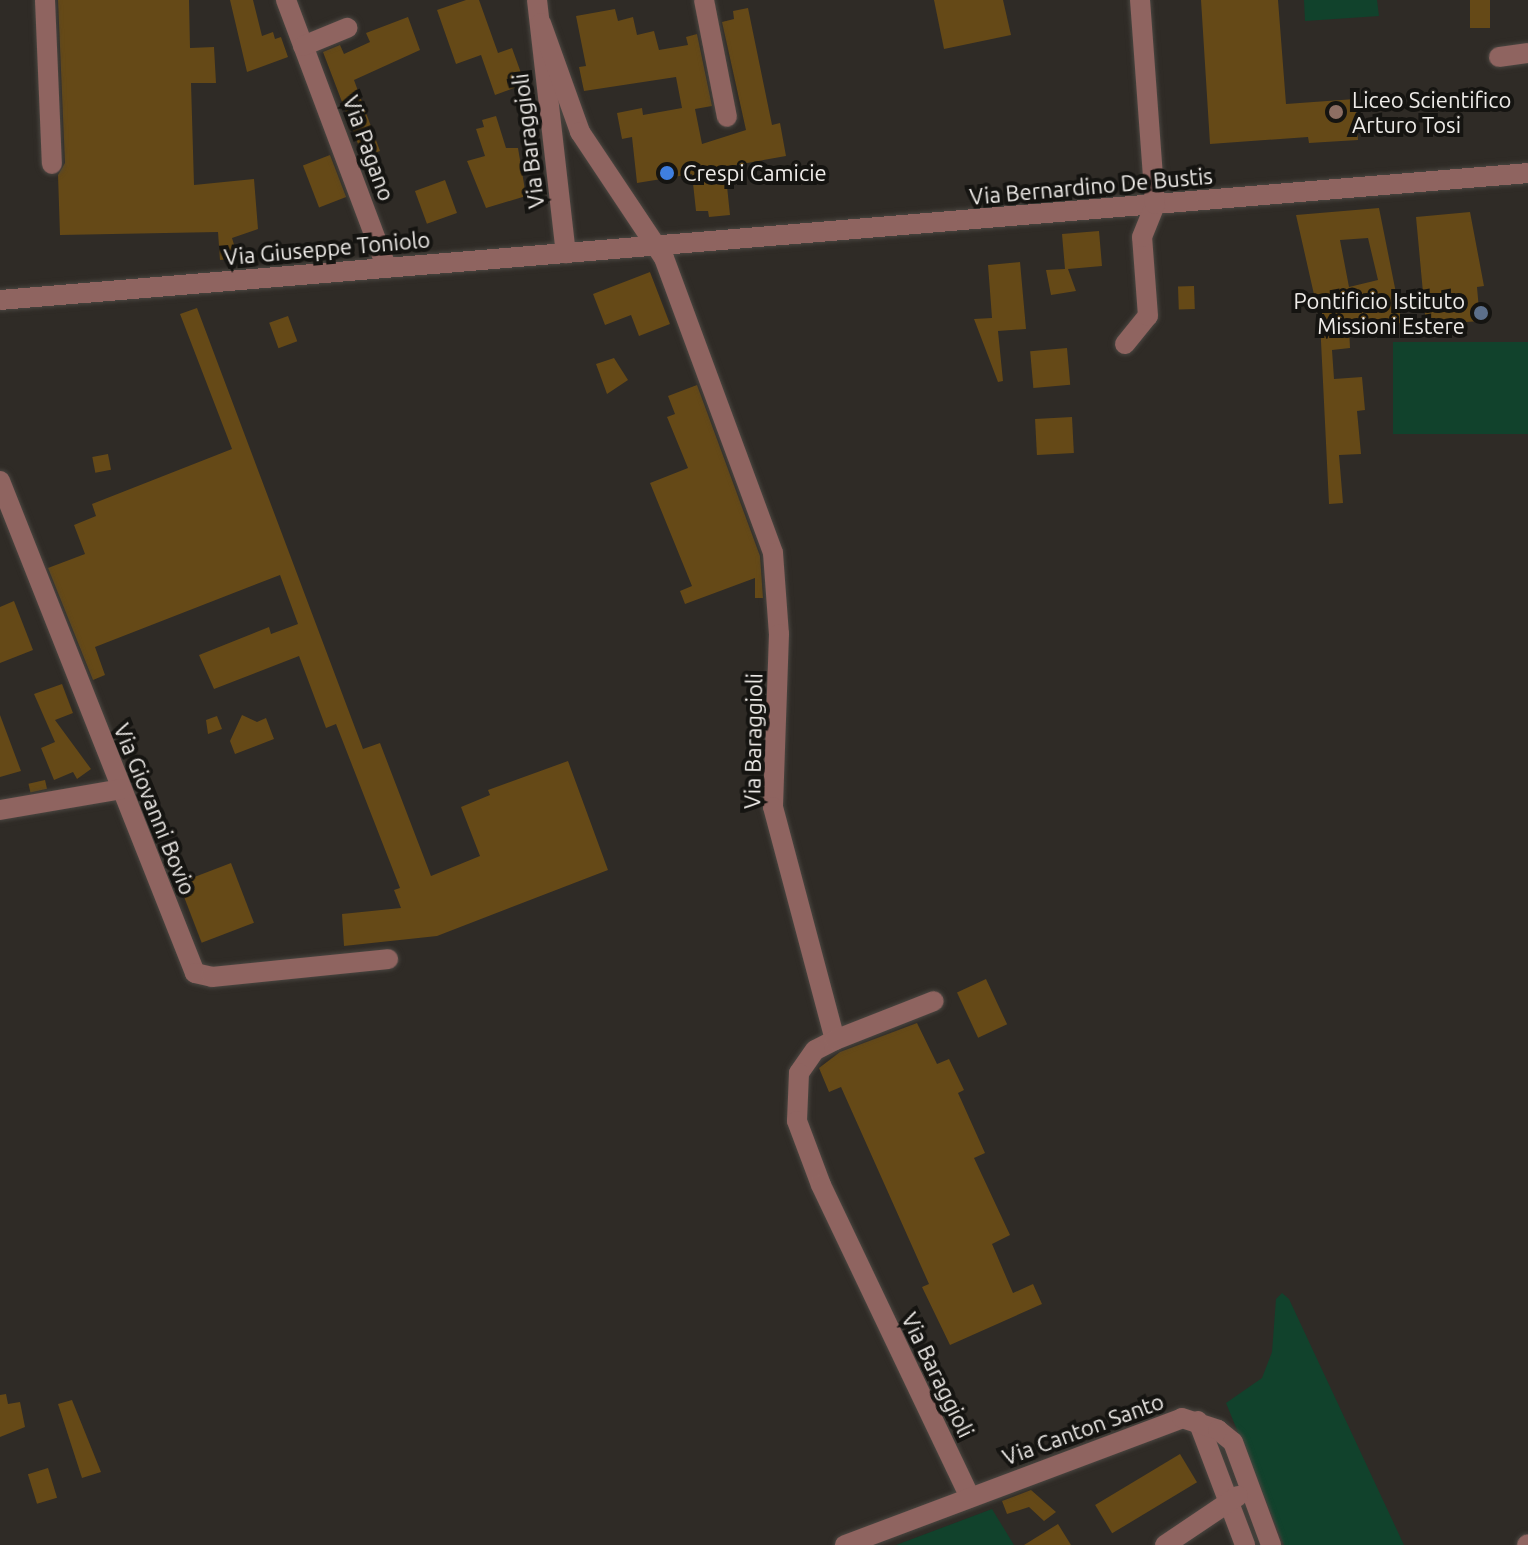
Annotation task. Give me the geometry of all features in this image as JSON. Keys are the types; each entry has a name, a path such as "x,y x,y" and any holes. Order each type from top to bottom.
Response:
{"street":[{"path":"45,0 52,164"},
{"name":"Via Pagano","path":"286,0 387,268"},
{"name":"Via Baraggioli","path":"537,0 566,253"},
{"path":"704,0 727,117"},
{"path":"1125,344 1148,316 1142,237 1155,204 1140,0"},
{"name":"Via Baraggioli","path":"541,23 574,122 658,246 773,553 779,634 773,807 835,1040 815,1050 799,1073 795,1100 799,1132 970,1497"},
{"path":"303,46 347,28"},
{"path":"1499,57 1528,53"},
{"name":"Via Bernardino De Bustis","path":"658,246 1528,173"},
{"name":"Via Giuseppe Toniolo","path":"0,300 658,246"},
{"name":"Via Giovanni Bovio","path":"0,481 195,973 212,977 388,959"},
{"path":"0,810 121,789"},
{"path":"835,1040 934,1001"},
{"name":"Via Canton Santo","path":"845,1545 1171,1420 1198,1421 1229,1438 1271,1545"},
{"path":"1198,1421 1245,1545"},
{"path":"1165,1545 1242,1495 1253,1495"}],"green space":[{"path":"1304,0 1377,0 1379,16 1305,21"},
{"path":"1393,342 1528,342 1528,434 1393,434"},
{"path":"1282,1293 1289,1299 1404,1545 1284,1545 1226,1403 1262,1378 1272,1352 1276,1299"},
{"path":"992,1509 1014,1545 896,1545"}],"building":[{"path":"58,0 189,0 190,48 214,47 216,83 191,83 194,185 254,179 258,229 232,238 238,258 220,260 218,232 60,235 58,175 65,163"},
{"path":"230,0 253,0 262,36 273,32 275,39 281,37 288,57 247,72"},
{"path":"466,0 479,0 498,53 512,48 525,84 495,95 481,55 456,64 437,10"},
{"path":"934,0 1003,0 1011,35 944,49"},
{"path":"1201,0 1278,0 1286,104 1355,99 1358,140 1309,143 1308,137 1210,144"},
{"path":"1470,0 1490,0 1490,28 1470,28"},
{"path":"748,8 772,125 780,123 786,156 725,167 730,215 709,217 708,211 696,211 692,174 637,183 632,137 622,139 617,113 642,108 643,115 682,108 676,77 584,91 579,67 586,66 576,16 615,9 618,21 633,17 637,35 654,31 659,50 688,45 686,37 697,34 712,106 695,109 702,144 746,130 722,22 734,19 733,11"},
{"path":"408,17 420,50 354,80 380,151 363,157 323,52 340,45 344,54 370,42 366,33"},
{"path":"496,116 506,148 518,148 526,196 486,208 467,161 485,156 476,129 484,127 482,120"},
{"path":"330,155 346,197 319,207 303,165"},
{"path":"445,180 457,213 427,224 415,191"},
{"path":"1379,208 1402,323 1349,327 1350,348 1332,350 1334,379 1362,377 1365,410 1357,411 1361,454 1339,455 1343,503 1329,504 1320,321 1296,215","holes":["1368,238 1378,280 1349,287 1340,240"]},
{"path":"1470,212 1484,286 1477,287 1480,321 1426,325 1416,217"},
{"path":"1099,231 1102,266 1068,269 1076,291 1051,295 1046,270 1065,269 1062,234"},
{"path":"1020,262 1026,329 998,331 1003,381 998,382 974,319 992,318 988,265"},
{"path":"650,272 670,324 639,336 631,315 605,325 593,294"},
{"path":"1194,286 1195,309 1179,310 1178,287"},
{"path":"197,308 363,749 380,743 431,876 480,856 461,807 490,795 488,790 568,761 608,870 437,936 344,946 342,914 401,908 394,890 400,888 336,724 326,728 299,656 214,689 199,655 269,627 271,634 298,624 280,575 95,647 105,675 93,680 48,568 85,554 74,525 96,516 92,504 232,449 180,314"},
{"path":"288,316 297,341 278,348 269,323"},
{"path":"1067,348 1070,385 1033,388 1030,351"},
{"path":"614,358 628,380 607,394 596,364"},
{"path":"697,385 760,556 763,598 755,598 755,578 685,604 680,591 692,586 650,483 688,468 667,417 675,414 668,396"},
{"path":"1072,417 1074,453 1037,455 1035,419"},
{"path":"108,454 111,470 95,473 92,457"},
{"path":"14,601 33,650 0,663 0,607"},
{"path":"62,684 73,713 55,720 91,769 77,779 73,772 54,780 41,748 55,742 34,694"},
{"path":"0,715 21,771 0,777"},
{"path":"242,715 257,722 266,718 274,739 235,754 230,741"},
{"path":"217,716 222,729 208,734 206,720"},
{"path":"45,780 47,789 30,793 28,784"},
{"path":"231,863 254,923 202,943 179,883"},
{"path":"986,979 1007,1024 978,1038 957,993"},
{"path":"917,1023 937,1064 949,1059 964,1090 958,1093 985,1153 974,1158 1010,1235 992,1244 1013,1293 1033,1284 1042,1304 950,1345 922,1287 929,1284 841,1087 829,1092 819,1068 840,1052"},
{"path":"6,1394 8,1404 20,1402 25,1427 0,1437 0,1395"},
{"path":"72,1400 101,1472 82,1478 58,1404"},
{"path":"1180,1454 1197,1482 1112,1533 1095,1505"},
{"path":"48,1468 57,1498 37,1504 28,1474"},
{"path":"1031,1490 1056,1512 1044,1521 1029,1507 1007,1514 1002,1501"},
{"path":"1058,1524 1071,1545 1024,1545"}],"place":[{"name":"Liceo Scientifico Arturo Tosi","path":"1336,112"},
{"name":"Crespi Camicie","path":"667,173"},
{"name":"Pontificio Istituto Missioni Estere","path":"1481,313"}]}
